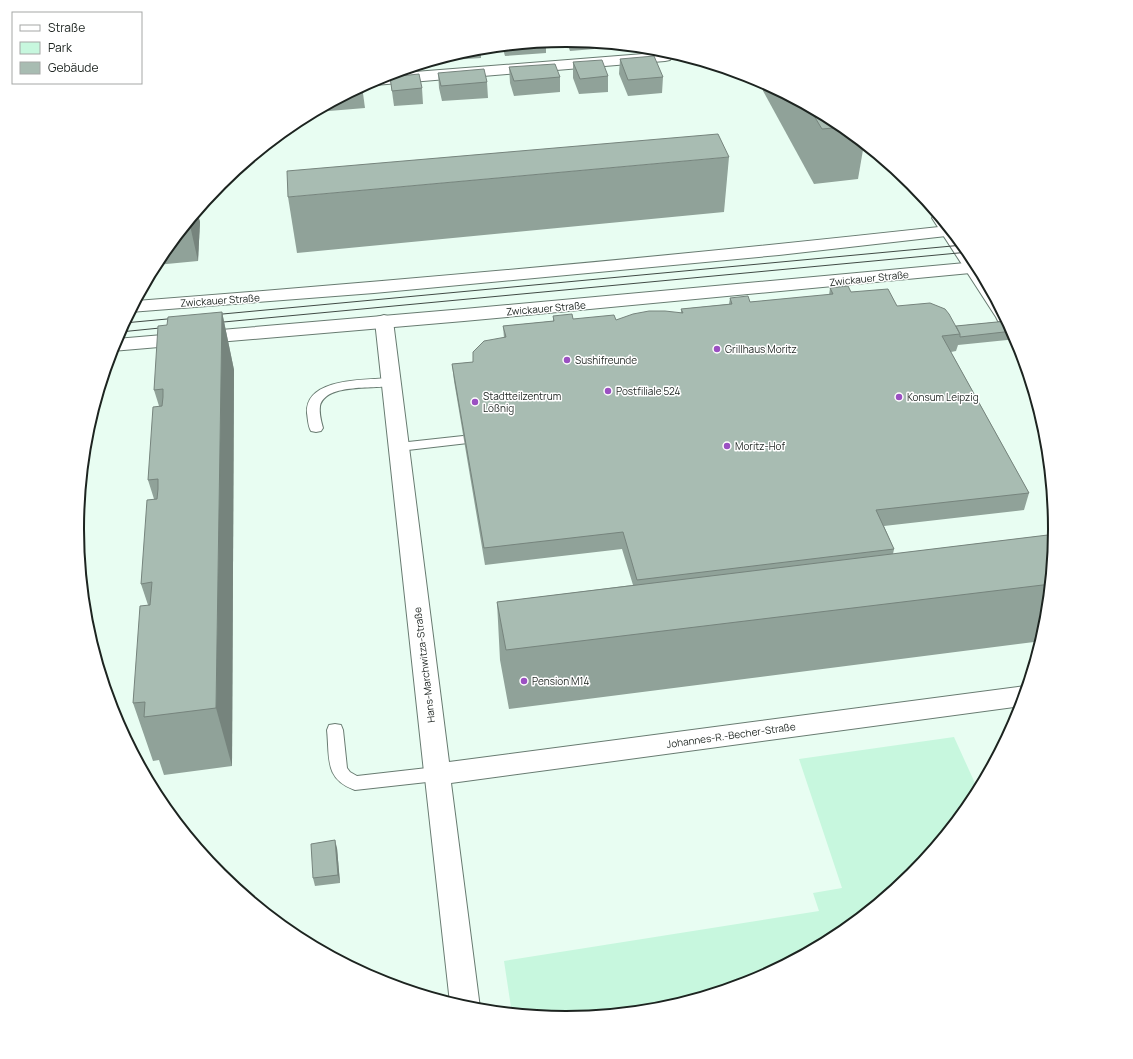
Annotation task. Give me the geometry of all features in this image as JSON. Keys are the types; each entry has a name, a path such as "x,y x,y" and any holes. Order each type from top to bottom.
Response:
{"main road":[{"path":"399,78 650,54"},
{"name":"Zwickauer Straße","path":"139,307 374,288 779,250 942,228"},
{"name":"Zwickauer Straße","path":"121,344 972,267"},
{"name":"Hans-Marchwitza-Straße","path":"384,321 436,774 464,1001"},
{"name":"Johannes-R.-Becher-Straße","path":"436,774 1019,697"}],"lane":[{"path":"316,428 314,406 317,398 323,391 342,386 391,382"},
{"path":"399,447 463,440"},
{"path":"335,730 339,770 344,777 355,783 436,774"}],"green space":[{"path":"954,737 976,785 968,798 929,848 908,871 885,892 835,931 780,962 722,986 691,996 661,1003 598,1011 566,1012 511,1009 504,961 819,911 813,893 842,888 799,759"}],"building":[{"path":"654,56 663,77 628,80 620,59"},
{"path":"602,60 608,76 580,79 573,62"},
{"path":"555,64 560,77 514,81 509,67"},
{"path":"484,69 487,82 441,86 438,73"},
{"path":"419,74 422,88 392,91 391,81 404,76"},
{"path":"814,115 835,128 822,129"},
{"path":"718,134 729,157 288,197 287,171"},
{"name":"Moritz-Hof","path":"848,286 851,292 888,289 897,306 930,303 945,309 960,334 942,336 1029,493 876,510 894,549 637,580 623,532 484,548 452,364 473,362 473,352 484,341 506,337 503,326 554,321 553,316 572,314 573,319 614,315 616,320 633,314 649,311 683,313 681,309 732,304 730,298 748,296 750,302 833,294 830,288"},
{"path":"222,312 216,708 144,717 145,702 133,703 140,606 150,605 152,582 141,584 147,500 157,499 158,489 158,479 148,480 153,407 162,406 163,397 163,389 154,390 158,326 167,325 168,317"},
{"path":"1001,322 1006,332 960,337 956,326"},
{"path":"1049,535 1046,585 506,650 497,602"},
{"path":"335,840 338,875 313,878 311,844"}],"tram line":[{"path":"212,315 956,246"},
{"path":"213,323 962,253"},
{"path":"131,322 178,318"},
{"path":"127,331 170,327"}],"place":[{"name":"Grillhaus Moritz","path":"717,349"},
{"name":"Sushifreunde","path":"567,360"},
{"name":"Postfiliale 524","path":"608,391"},
{"name":"Konsum Leipzig","path":"899,397"},
{"name":"Stadtteilzentrum Lößnig","path":"475,402"},
{"name":"Moritz-Hof","path":"727,446"},
{"name":"Pension M14","path":"524,681"}]}
